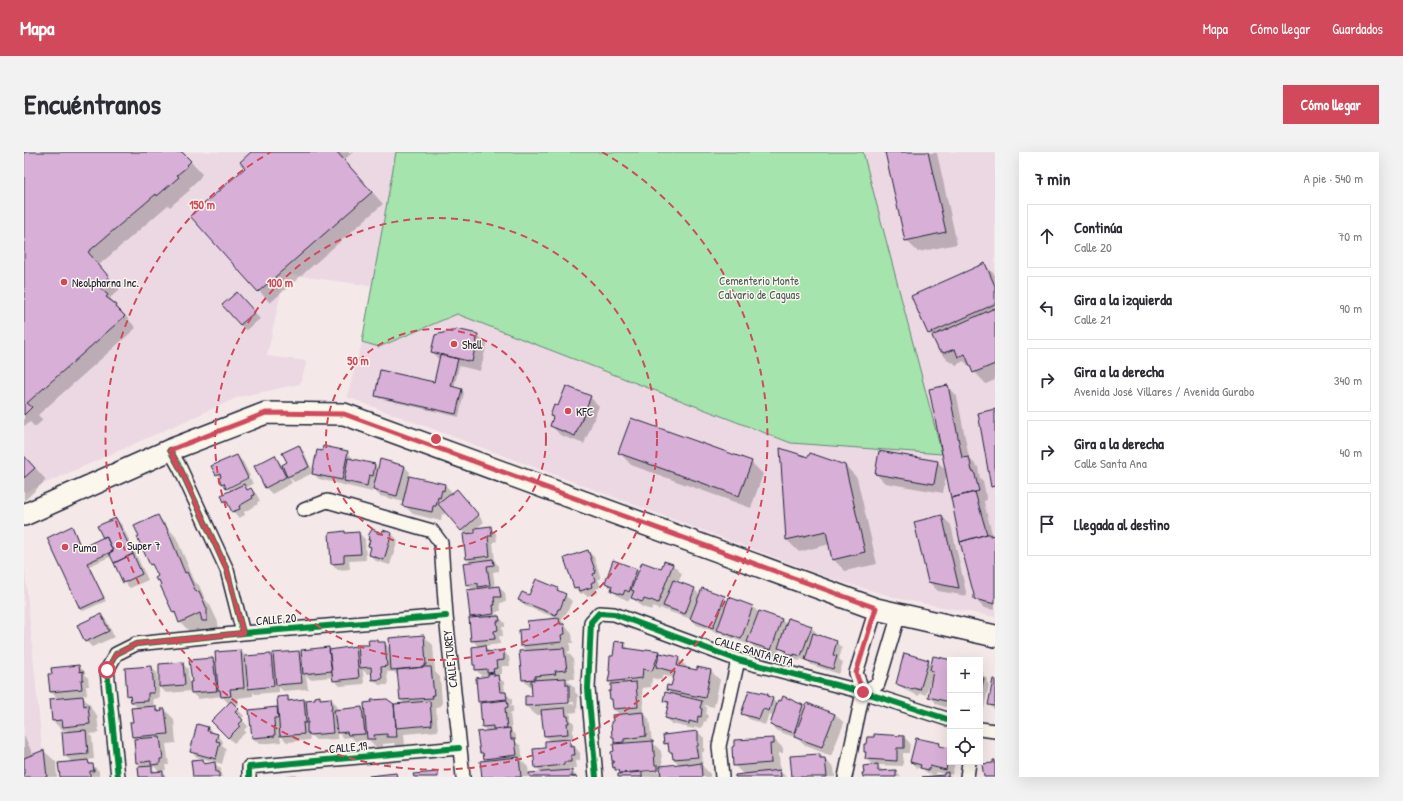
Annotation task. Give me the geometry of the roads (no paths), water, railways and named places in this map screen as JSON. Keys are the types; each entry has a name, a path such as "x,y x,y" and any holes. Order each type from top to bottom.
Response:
{"main road":[{"path":"24,515 170,450 266,413 344,414 876,608 995,636"}],"street":[{"path":"170,450 180,468 227,570 243,633"},
{"name":"CALLE TUREY","path":"304,510 327,501 432,531 441,543 446,616 462,777"},
{"path":"845,777 863,692 856,673 876,608"},
{"name":"CALLE SANTA RITA","path":"596,777 588,689 591,622 599,613 614,614 738,660 863,692 947,719"},
{"path":"863,692 878,684 899,614"},
{"name":"CALLE 20","path":"118,777 107,670 116,654 136,644 243,633 446,616"},
{"path":"722,777 719,746 738,660"},
{"path":"983,729 995,731"},
{"name":"CALLE 19","path":"249,777 249,767 459,748"},
{"path":"967,777 969,765"}],"place":[{"name":"Neolpharna Inc.","path":"64,282"},
{"name":"Shell","path":"454,344"},
{"name":"KFC","path":"568,411"},
{"name":"Super 7","path":"119,545"},
{"name":"Puma","path":"65,547"}],"park label":[{"name":"Cementerio Monte Calvario de Caguas","path":"759,287"}]}
